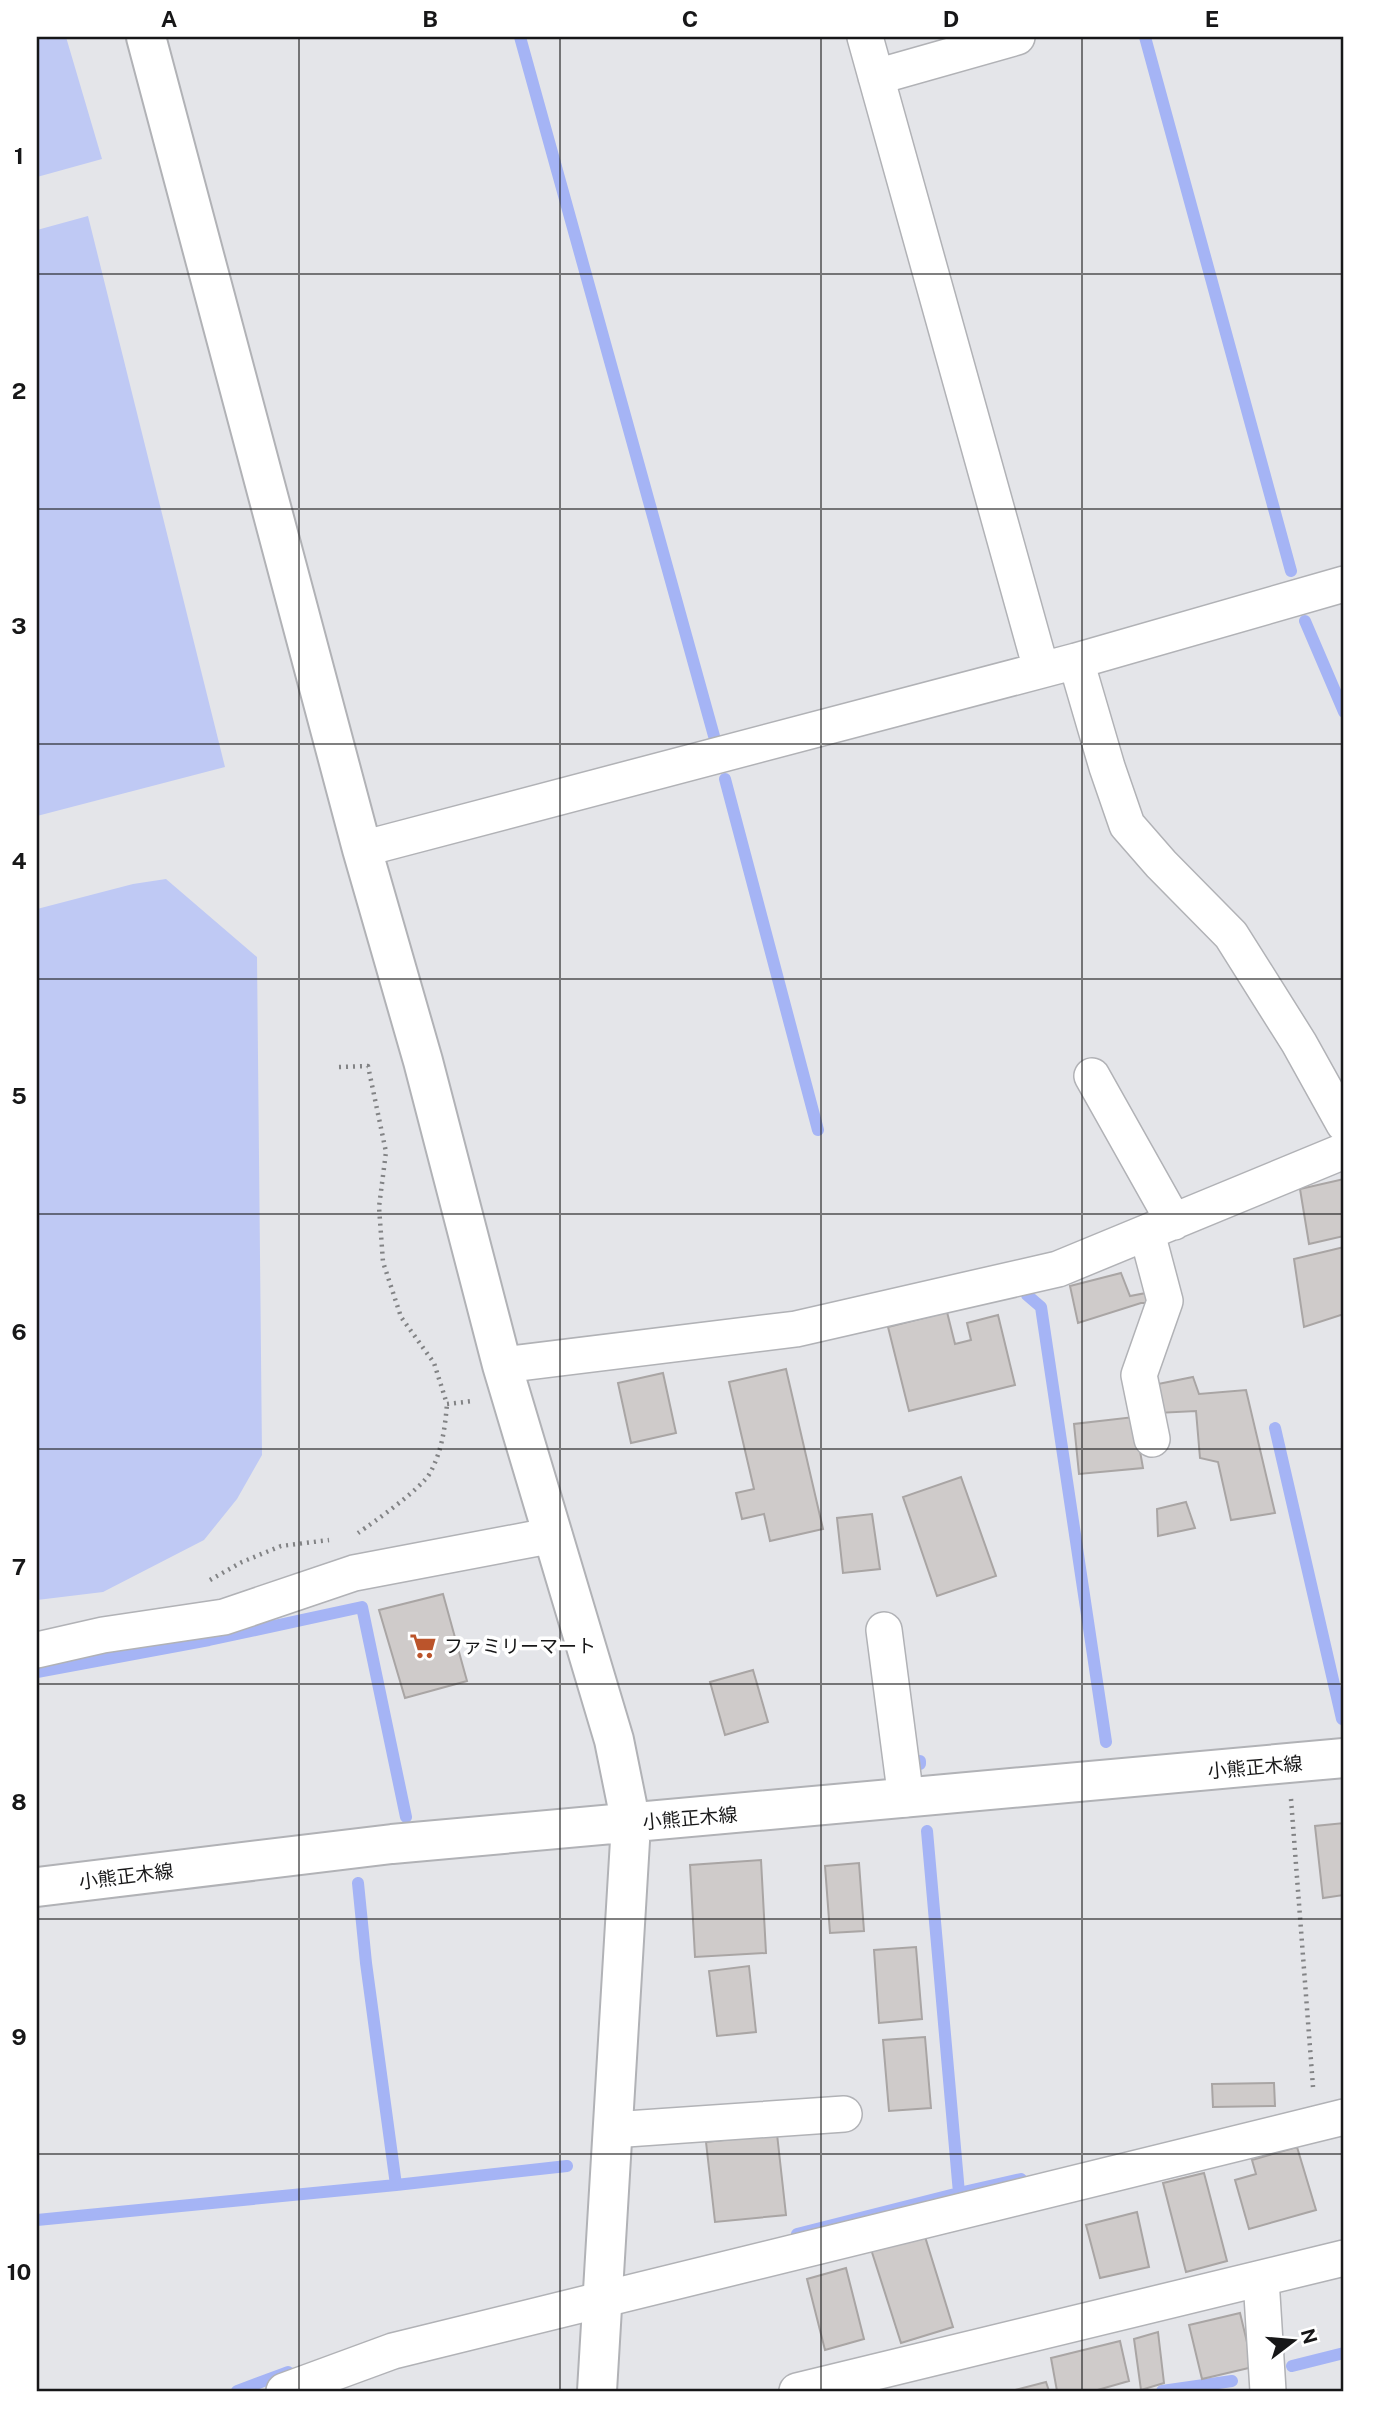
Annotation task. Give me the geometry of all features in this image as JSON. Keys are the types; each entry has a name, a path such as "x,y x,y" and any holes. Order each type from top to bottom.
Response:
{"street":[{"path":"146,37 362,849 423,1061 502,1365 614,1740 631,1824 597,2391"},
{"path":"865,37 1041,669"},
{"path":"876,77 1017,37"},
{"path":"362,849 1076,661 1344,584"},
{"path":"1076,661 1107,767 1128,825 1161,864 1231,935 1299,1043 1344,1124"},
{"path":"1092,1076 1161,1227 1165,1301 1139,1376 1152,1439"},
{"path":"502,1365 796,1329 1058,1269 1344,1151"},
{"path":"37,1650 103,1635 224,1617 354,1573 554,1535"},
{"path":"884,1630 906,1799"},
{"name":"小熊正木線","path":"37,1887 392,1844 1344,1758"},
{"path":"612,2130 844,2114"},
{"path":"284,2391 393,2351 1330,2120"},
{"path":"797,2391 1344,2258"},
{"path":"1261,2279 1268,2391"}],"path":[{"path":"339,1067 368,1066 386,1152 379,1207 383,1262 401,1317 434,1363 447,1404 443,1440 429,1476 383,1517 353,1536"},
{"path":"447,1404 484,1400"},
{"path":"207,1581 242,1562 281,1546 341,1538"},
{"path":"1289,1763 1330,2120"}],"shaded area":[{"path":"37,37 66,37 102,159 37,177"},
{"path":"88,216 225,767 37,816 37,230"},
{"path":"166,879 257,957 262,1455 237,1499 204,1540 103,1592 37,1600 37,909 133,884"}],"building":[{"path":"1344,1179 1344,1236 1309,1244 1300,1189"},
{"path":"1344,1247 1344,1314 1304,1327 1294,1259"},
{"path":"1121,1273 1130,1296 1146,1293 1149,1303 1141,1303 1078,1323 1070,1286"},
{"path":"947,1312 955,1344 971,1340 967,1323 998,1315 1015,1385 909,1411 888,1327"},
{"path":"786,1369 823,1529 770,1541 764,1514 742,1519 736,1493 754,1489 729,1382"},
{"path":"663,1373 676,1433 631,1443 618,1383"},
{"path":"1193,1377 1199,1394 1246,1390 1275,1513 1231,1520 1218,1462 1200,1458 1196,1411 1157,1413 1153,1385"},
{"path":"1134,1417 1143,1468 1079,1474 1074,1424"},
{"path":"961,1477 996,1576 937,1596 903,1497"},
{"path":"1186,1502 1195,1528 1158,1536 1157,1509"},
{"path":"872,1514 880,1569 843,1573 837,1518"},
{"name":"ファミリーマート","path":"443,1594 467,1681 405,1698 379,1610"},
{"path":"753,1670 768,1722 725,1735 710,1682"},
{"path":"1344,1823 1344,1895 1323,1898 1315,1826"},
{"path":"761,1860 766,1953 695,1957 690,1865"},
{"path":"859,1863 864,1931 830,1933 825,1866"},
{"path":"916,1947 922,2019 879,2023 874,1950"},
{"path":"749,1966 756,2032 717,2036 709,1971"},
{"path":"925,2037 931,2108 889,2111 883,2040"},
{"path":"1274,2083 1275,2106 1213,2107 1212,2084"},
{"path":"777,2134 786,2215 715,2222 706,2142"},
{"path":"1297,2147 1316,2210 1249,2229 1235,2180 1256,2174 1252,2160"},
{"path":"1204,2173 1227,2261 1186,2272 1163,2183"},
{"path":"1137,2212 1149,2267 1100,2278 1086,2225"},
{"path":"922,2227 953,2327 901,2343 869,2243"},
{"path":"846,2268 864,2339 825,2350 807,2279"},
{"path":"1240,2313 1253,2367 1202,2379 1189,2325"},
{"path":"1158,2332 1164,2383 1141,2390 1134,2339"},
{"path":"1120,2341 1129,2381 1094,2391 1057,2391 1051,2358"},
{"path":"1046,2382 1049,2391 1011,2391"}],"waterway":[{"path":"520,37 714,736"},
{"path":"1145,37 1291,571"},
{"path":"1305,621 1344,712"},
{"path":"725,779 818,1130"},
{"path":"1027,1295 1041,1307 1106,1742"},
{"path":"1275,1428 1342,1719"},
{"path":"37,1672 209,1640 362,1607 406,1817"},
{"path":"927,1831 959,2193 1021,2179"},
{"path":"358,1883 396,2185 567,2166"},
{"path":"37,2220 396,2185"},
{"path":"797,2234 959,2193"},
{"path":"1292,2366 1344,2353"},
{"path":"237,2391 288,2372"},
{"path":"1162,2391 1232,2381"}],"place":[{"name":"ファミリーマート","path":"423,1646"}]}
